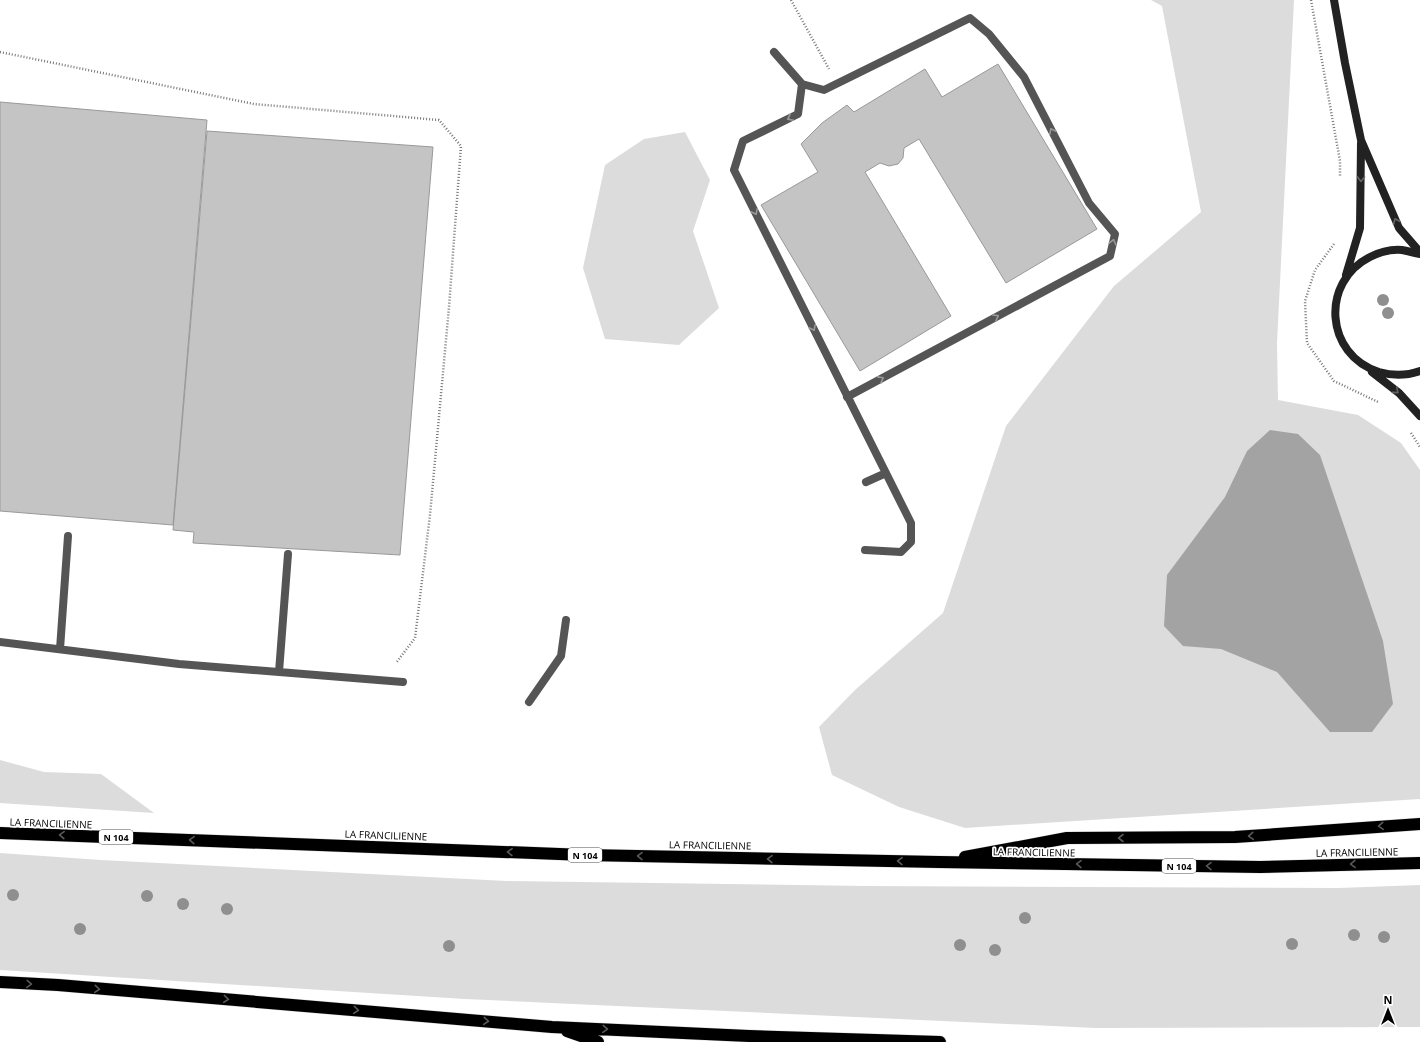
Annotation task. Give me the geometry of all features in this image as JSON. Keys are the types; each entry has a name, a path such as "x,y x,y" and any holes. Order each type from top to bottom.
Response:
{"highway":[{"path":"939,862 1067,838 1235,837 1420,824"},
{"name":"LA FRANCILIENNE","path":"0,833 585,855 1260,867 1420,863"},
{"path":"0,982 66,986 552,1027 749,1036 940,1042"},
{"path":"552,1027 598,1042"}],"main road":[{"path":"1334,0 1361,140 1399,228 1420,253"},
{"path":"1361,140 1360,228 1346,277 1336,296 1334,317 1340,338 1351,356 1399,393 1420,416"},
{"path":"1346,277 1361,262 1380,252 1401,250 1420,253"},
{"path":"1368,369 1389,375 1410,375 1420,371"}],"lane":[{"path":"774,52 802,84 824,90 970,18 989,34 1024,77 1089,203 1116,234 1110,256 847,397"},
{"path":"802,84 798,114 743,140 734,170 911,523 911,542 901,552 865,550"},
{"path":"866,482 886,473"},
{"path":"60,650 68,536"},
{"path":"279,672 288,554"},
{"path":"529,702 561,656 566,620"},
{"path":"0,642 179,664 403,682"}],"path":[{"path":"792,0 831,72"},
{"path":"0,52 254,104 439,120 461,146 449,307 433,484 415,638 382,681"}],"shaded area":[{"path":"1151,0 1294,0 1277,343 1278,400 1358,415 1401,443 1420,470 1420,799 965,828 899,807 832,775 819,727 855,690 943,613 1006,426 1114,286 1201,212 1162,6"},
{"path":"685,132 710,180 693,231 719,308 679,345 605,339 583,268 605,165 644,139"},
{"path":"1270,430 1298,434 1320,455 1383,641 1393,704 1372,732 1330,732 1277,672 1221,649 1183,646 1164,626 1167,575 1225,497 1247,451"},
{"path":"0,760 44,772 101,774 154,813 0,803"},
{"path":"0,853 101,860 506,881 866,886 1339,888 1420,885 1420,1027 1095,1028 465,999 0,970"}],"building":[{"path":"998,64 1097,229 1006,283 919,139 904,148 903,158 898,164 889,166 880,163 865,172 951,316 860,371 761,205 818,172 801,144 822,123 847,105 854,112 925,69 942,97"},
{"path":"0,102 207,120 173,525 0,511"},
{"path":"207,131 433,147 400,555 193,543 194,532 173,530"}]}
